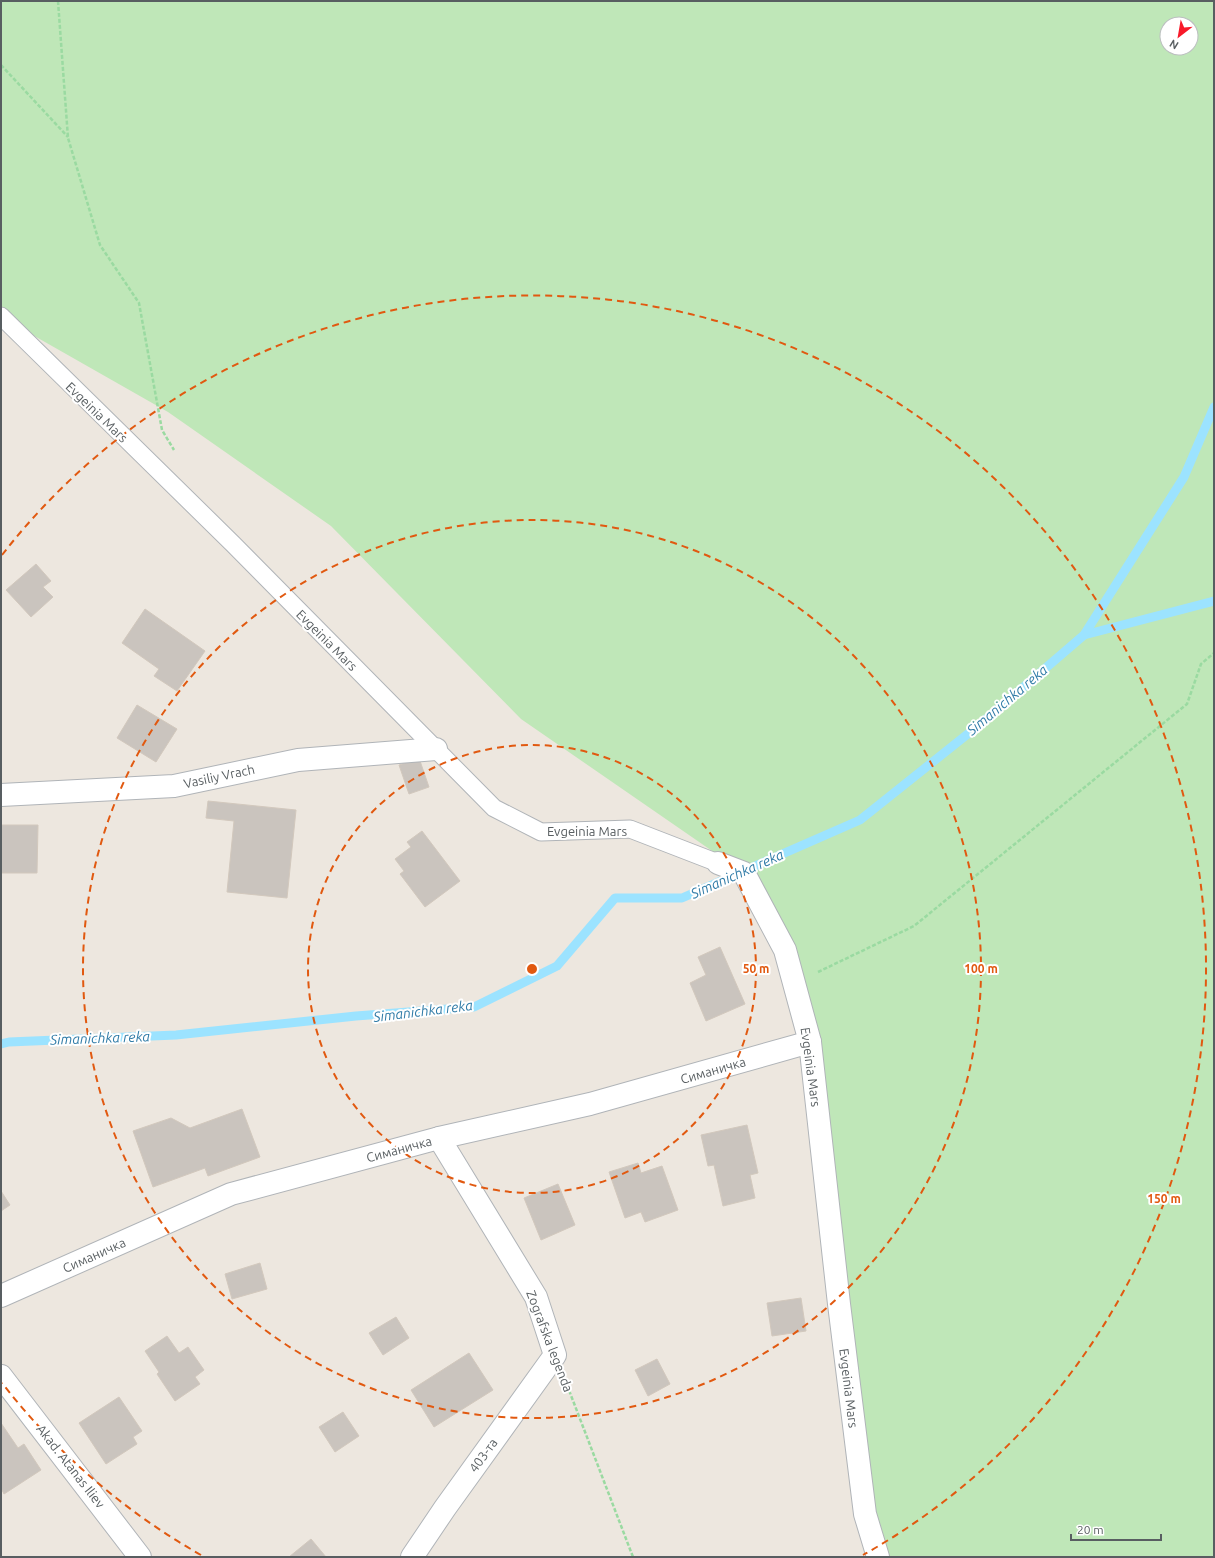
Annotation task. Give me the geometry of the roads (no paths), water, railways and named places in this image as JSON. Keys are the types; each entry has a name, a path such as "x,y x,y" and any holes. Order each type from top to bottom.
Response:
{"street":[{"name":"Vasiliy Vrach","path":"1,795 174,786 298,760 436,749"},
{"name":"Evgeinia Mars","path":"718,863 744,873 785,950 810,1042 839,1304 865,1514 878,1557"},
{"name":"Симаничка","path":"1,1296 231,1194 439,1138 590,1104 810,1042"},
{"name":"Zografska legenda","path":"439,1138 536,1297 556,1354"},
{"name":"403-та","path":"412,1557 445,1508 556,1354"},
{"name":"Akad. Atanas Iliev","path":"1,1376 140,1557"}],"lane":[{"name":"Evgeinia Mars","path":"1,316 233,544 494,808 541,832 630,829 718,863"}],"waterway":[{"name":"Simanichka reka","path":"1,1044 9,1042 176,1035 356,1016 474,1007 557,966 615,898 682,898 860,820 984,721 1084,635 1184,477 1214,407"},
{"path":"1084,635 1214,601"}]}
